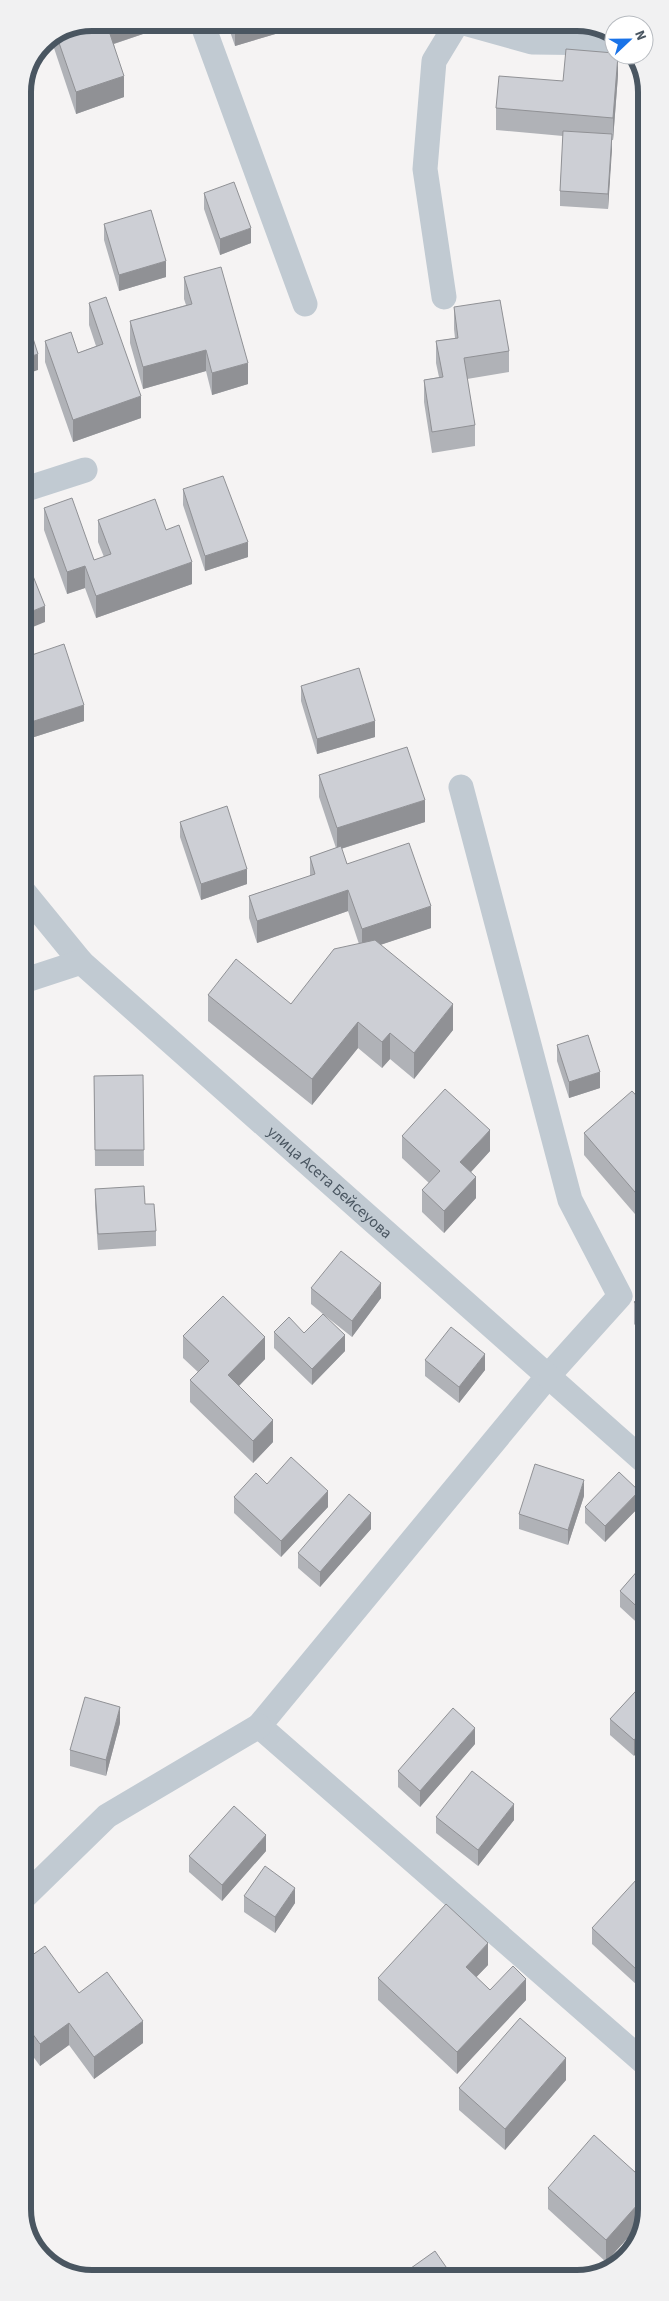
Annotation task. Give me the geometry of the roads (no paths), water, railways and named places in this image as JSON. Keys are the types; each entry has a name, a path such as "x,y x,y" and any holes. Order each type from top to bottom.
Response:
{"street":[{"path":"205,31 305,304"},
{"path":"444,297 425,169 434,61 452,31"},
{"path":"493,31 532,42 604,43"},
{"path":"31,487 85,470"},
{"path":"31,1890 107,1816 259,1726 548,1376 620,1296 570,1200 461,787"},
{"name":"улица Асета Бейсеуова","path":"31,901 81,962 638,1456"},
{"path":"31,978 81,962"},
{"path":"259,1726 638,2057"}]}
